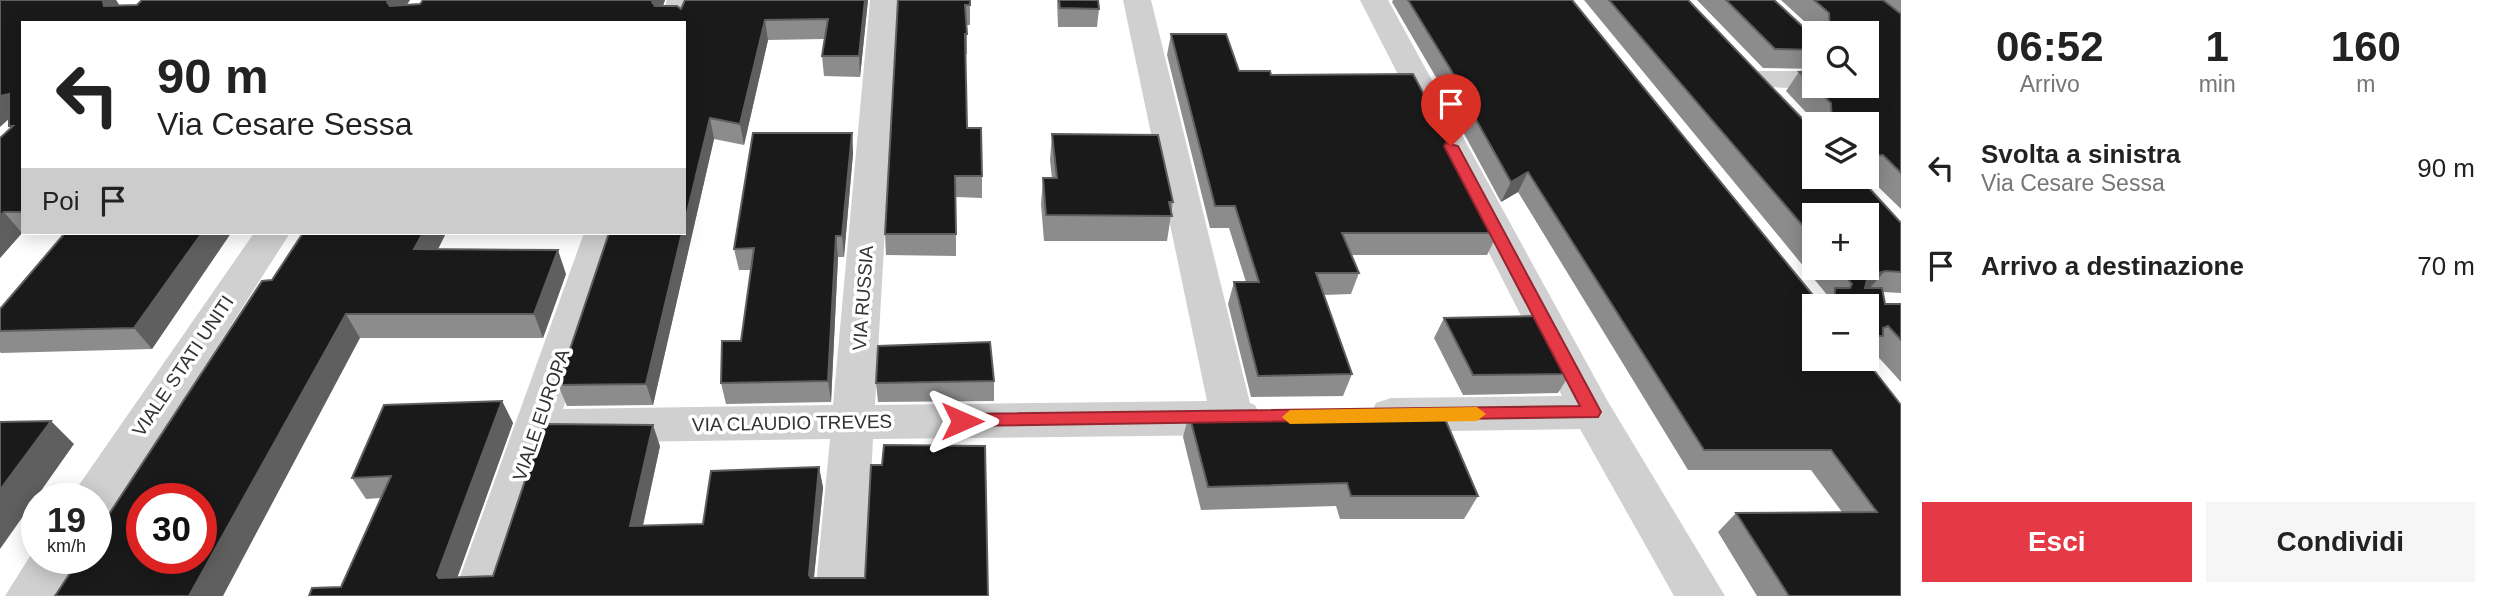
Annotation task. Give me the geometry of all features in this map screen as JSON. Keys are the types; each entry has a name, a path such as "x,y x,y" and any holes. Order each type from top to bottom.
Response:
{"street":[{"path":"674,21 681,0"},
{"name":"VIA RUSSIA","path":"840,596 884,0"},
{"path":"1137,0 1232,418"},
{"path":"1374,0 1592,412 1700,596"},
{"path":"1780,108 1745,70 1802,78"},
{"name":"VIALE STATI UNITI","path":"106,483 271,235"},
{"name":"VIALE EUROPA","path":"478,596 601,235"},
{"path":"1357,416 1592,412"},
{"name":"VIA CLAUDIO TREVES","path":"538,426 1273,417"},
{"path":"30,596 44,574"}],"building":[{"path":"0,0 104,0 104,6 137,5 142,0 389,0 387,2 390,6 420,4 423,0 653,0 655,6 677,6 681,9 685,0 865,0 859,56 822,56 828,19 765,20 740,124 710,118 686,217 686,21 21,21 21,212 4,212 0,216 0,138 13,126 9,126 9,94 0,96"},
{"path":"898,0 970,0 970,5 965,5 967,128 981,128 982,176 955,176 956,234 885,234"},
{"path":"1059,0 1098,0 1099,9 1060,8"},
{"path":"1408,0 1572,0 1812,294 1802,294 1802,371 1874,371 1901,405 1901,596 1789,596 1736,513 1877,512 1831,450 1704,450 1528,172 1511,182 1451,75 1454,75"},
{"path":"1609,0 1688,0 1802,118 1802,189 1870,189 1901,223 1901,272 1879,273 1879,203 1802,203 1802,225"},
{"path":"1726,0 1774,0 1802,26 1802,50 1775,49"},
{"path":"1814,0 1883,0 1901,14 1901,173 1883,155 1879,155 1879,112 1831,112 1831,103 1826,98 1879,98 1879,21 1829,21 1829,13"},
{"path":"1171,34 1226,34 1239,71 1270,71 1271,75 1413,74 1498,233 1342,233 1359,273 1316,273 1352,374 1258,376 1234,282 1259,282 1235,206 1215,206"},
{"path":"753,133 852,133 842,236 836,236 828,381 721,383 722,341 741,341 754,248 734,249"},
{"path":"1052,134 1158,135 1173,202 1169,202 1172,216 1046,215 1043,178 1057,178"},
{"path":"63,235 201,235 134,328 0,331 0,309"},
{"path":"302,235 422,235 414,249 558,250 534,314 346,314 217,546 217,483 129,483 262,281 272,280"},
{"path":"608,235 682,235 646,384 558,385"},
{"path":"1848,280 1867,280 1865,288 1882,288 1885,304 1901,304 1901,340 1888,326 1883,328 1883,336 1879,336 1879,294 1835,294 1835,288 1850,288 1852,284"},
{"path":"1539,316 1570,374 1473,375 1444,318"},
{"path":"990,342 994,381 876,383 878,346"},
{"path":"502,401 437,575 439,578 493,576 544,424 653,425 630,526 703,524 711,471 819,467 809,575 811,578 865,578 871,465 882,465 884,445 985,446 988,596 309,596 312,588 341,587 391,476 352,478 384,405"},
{"path":"1442,412 1478,496 1351,496 1347,483 1208,487 1189,414"},
{"path":"51,421 0,490 0,422"},
{"path":"126,488 126,574 201,574 189,596 55,596 69,574 112,574 112,510"}],"slow traffic":[{"path":"1290,417 1477,414"}],"route":[{"path":"962,421 1592,412 1451,146"}]}
